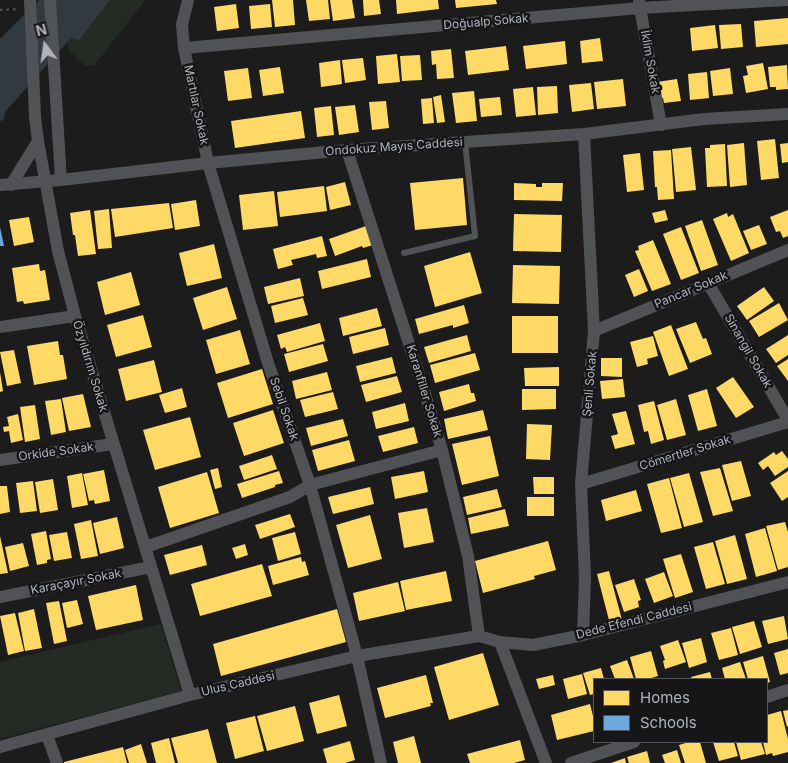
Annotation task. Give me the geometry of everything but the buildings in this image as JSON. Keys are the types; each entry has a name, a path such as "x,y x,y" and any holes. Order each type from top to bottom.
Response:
{"street":[{"path":"50,0 61,180"},
{"name":"Martılar Sokak","path":"188,0 182,25 184,48 208,163"},
{"name":"Doğualp Sokak","path":"184,48 639,4 788,0"},
{"name":"Özyıldırım Sokak","path":"30,4 35,117 58,251 113,444 190,695"},
{"name":"İklim Sokak","path":"639,4 661,125"},
{"name":"Ondokuz Mayıs Caddesi","path":"6,185 347,150 584,134 704,119 788,114"},
{"name":"Şenli Sokak","path":"583,635 585,577 581,484 594,331 584,134"},
{"path":"6,185 38,141"},
{"name":"Karanfiller Sokak","path":"347,150 442,450 468,556 479,636"},
{"name":"Sebil Sokak","path":"208,163 268,363 310,485 356,656 381,763"},
{"name":"Pancar Sokak","path":"594,331 788,250"},
{"name":"Sinangil Sokak","path":"708,283 788,421"},
{"path":"0,327 75,316"},
{"name":"Cömertler Sokak","path":"581,484 788,421"},
{"name":"Orkide Sokak","path":"0,460 113,444"},
{"path":"146,547 290,497 310,485 442,450"},
{"name":"Karaçayır Sokak","path":"0,597 151,567"},
{"name":"Dede Efendi Caddesi","path":"479,636 500,642 533,645 583,635 788,582"},
{"name":"Ulus Caddesi","path":"0,747 190,695 356,656 479,636"},
{"path":"500,642 546,763"},
{"path":"768,697 788,690"},
{"path":"47,734 57,763"},
{"path":"571,763 631,743"}],"lane":[{"path":"404,253 475,236 465,142"}],"path":[{"path":"0,10 30,4"}],"shaded area":[{"path":"39,0 110,0 79,40 71,38 5,112 4,120 0,121 0,39"},
{"path":"66,0 145,0 94,66 84,65 68,49"},
{"path":"161,624 181,691 0,739 0,662"}]}
